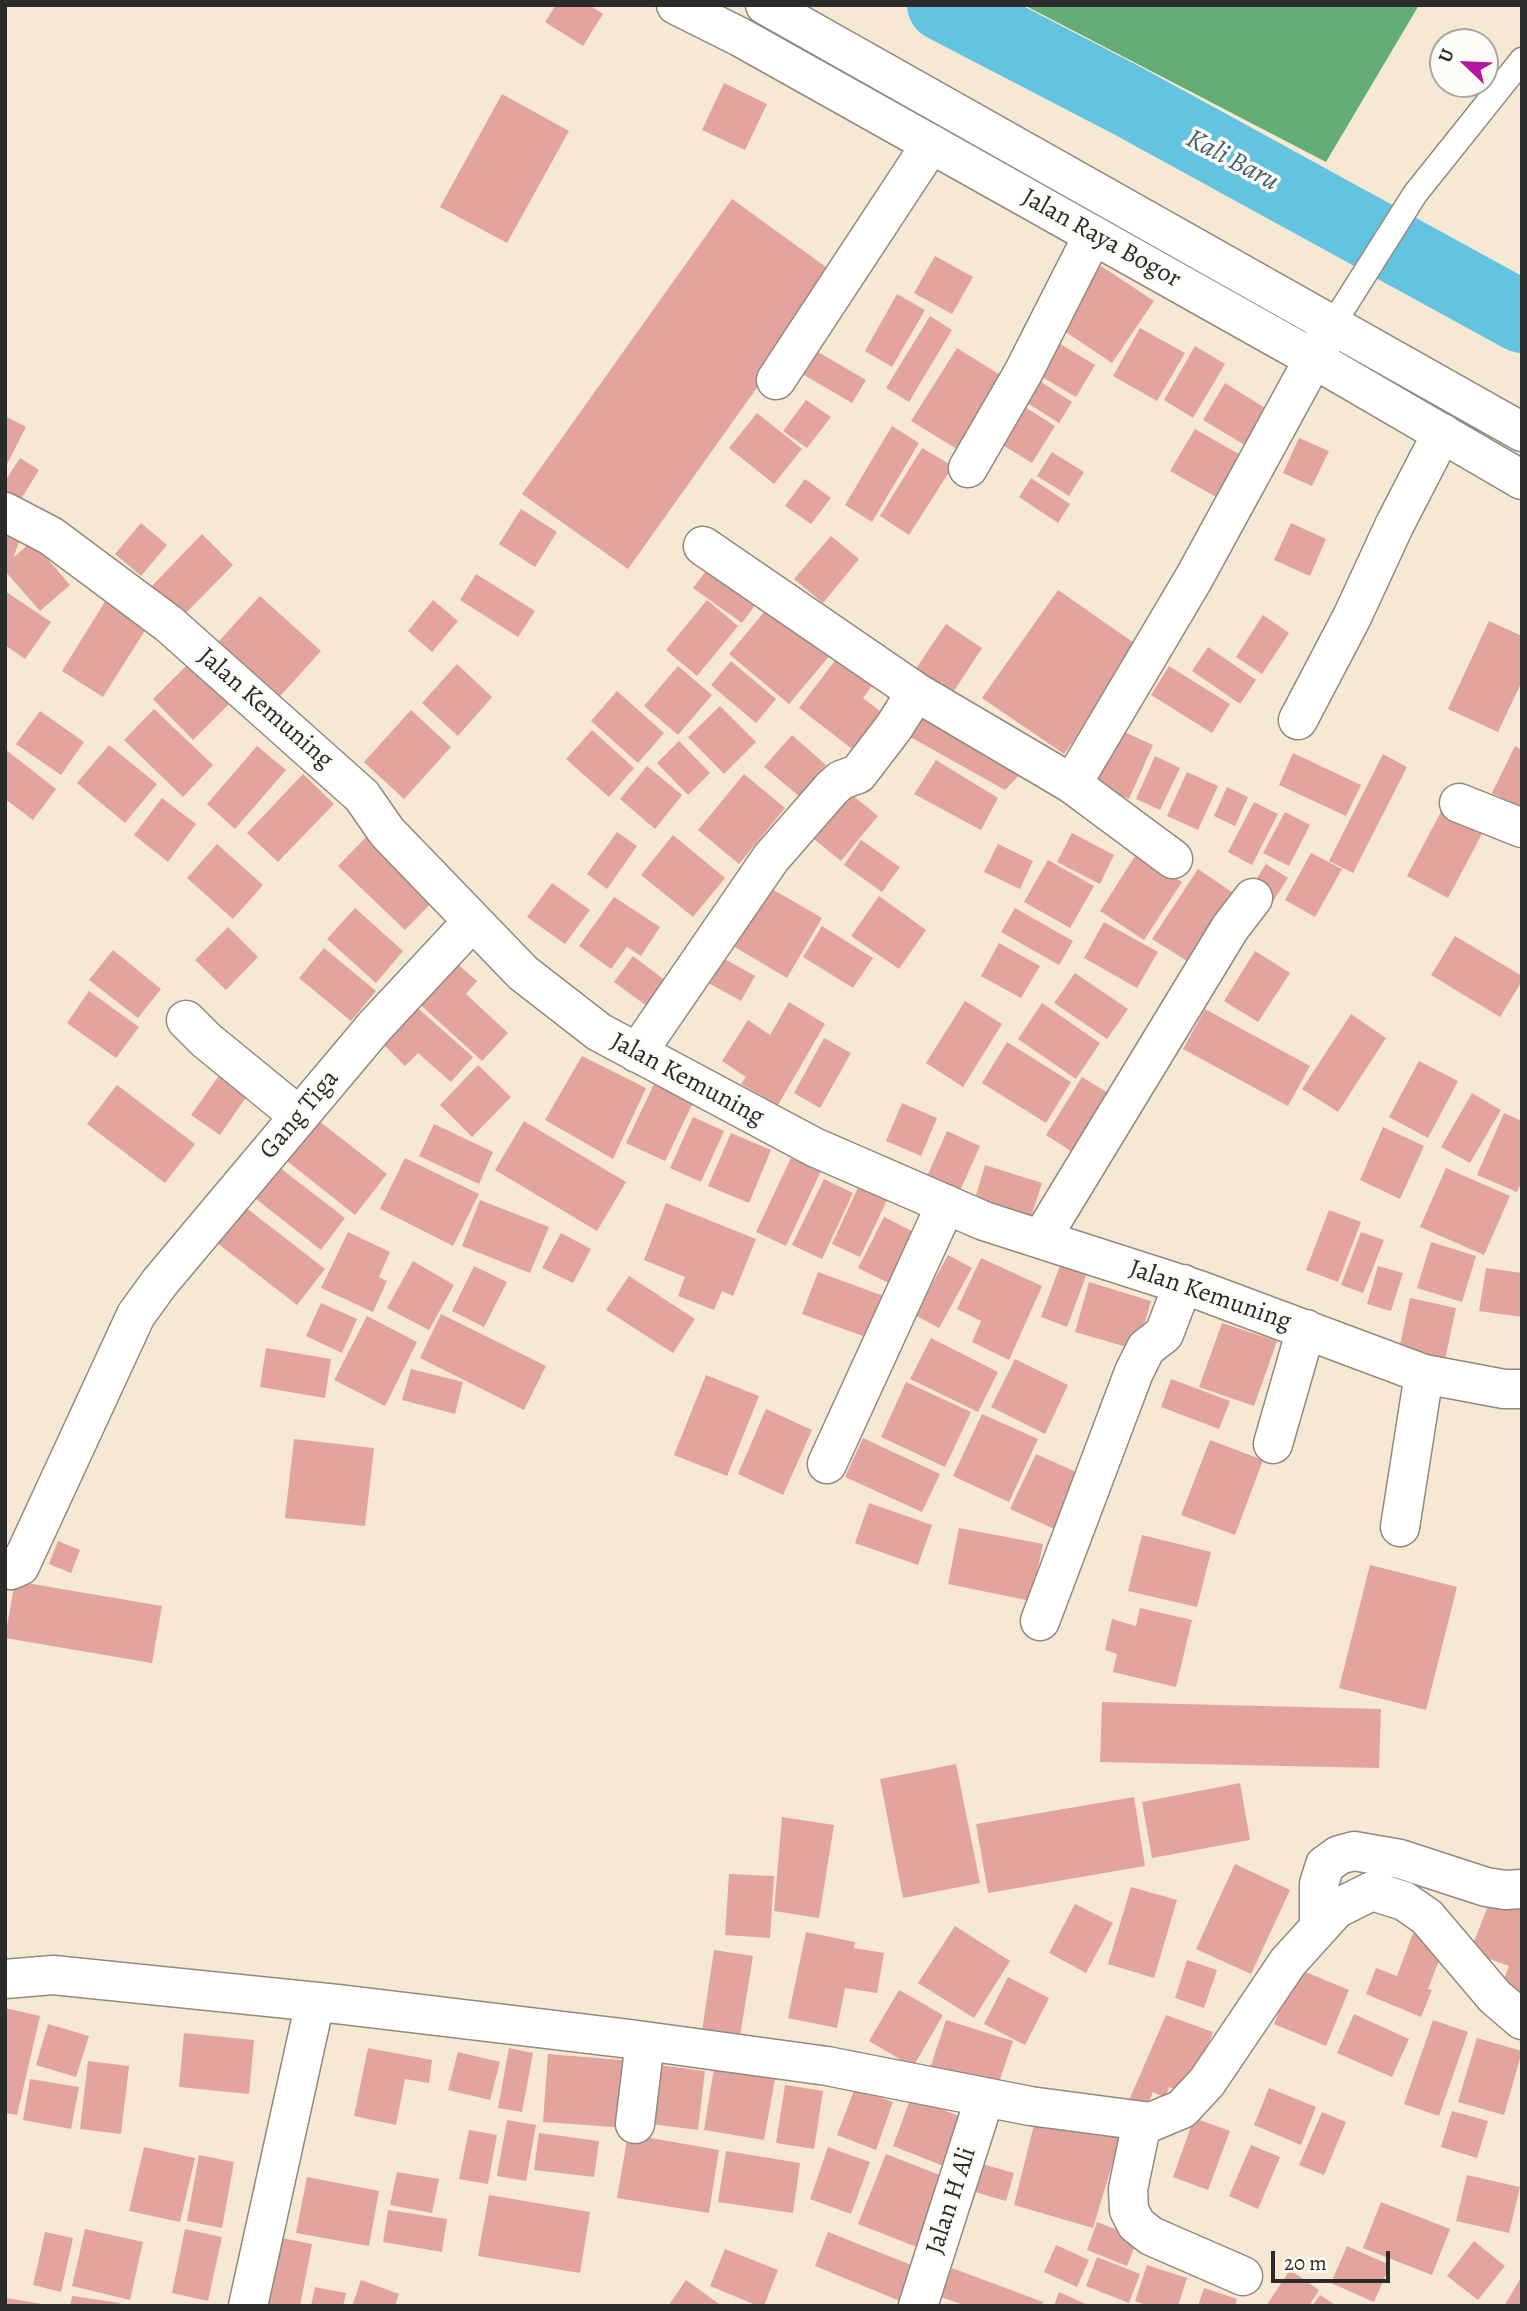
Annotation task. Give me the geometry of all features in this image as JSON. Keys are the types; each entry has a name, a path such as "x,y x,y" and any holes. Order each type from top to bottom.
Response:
{"main road":[{"name":"Jalan Raya Bogor","path":"676,5 740,37 1314,359 1522,480"},
{"name":"Jalan Raya Bogor","path":"765,5 1522,432"},
{"path":"776,380 931,144"},
{"path":"968,468 1023,373 1093,235"},
{"path":"1072,784 1194,578 1333,324"},
{"path":"1298,720 1442,433"},
{"name":"Jalan Kemuning","path":"5,512 51,536 169,624 362,796 387,832 523,972 599,1032 814,1147 984,1221 1183,1284 1424,1374 1504,1389 1522,1389"},
{"path":"704,546 916,692 1072,784 1173,859"},
{"path":"638,1053 771,858 832,788 841,780 858,774 894,727 916,692"},
{"path":"1459,803 1522,828"},
{"path":"1041,1239 1230,928 1253,898"},
{"name":"Gang Tiga","path":"5,1566 11,1570 20,1566 136,1315 160,1282 375,1026 472,922"},
{"path":"186,1020 206,1040 299,1116"},
{"path":"827,1464 946,1205"},
{"path":"1041,1621 1134,1373 1146,1348 1164,1334 1183,1284"},
{"path":"1273,1444 1306,1329"},
{"path":"1400,1527 1424,1374"},
{"path":"1319,1927 1319,1884 1325,1865 1354,1851 1400,1859 1486,1887 1522,1889"},
{"path":"5,1979 53,1975 316,2002 645,2041 827,2066 985,2097 1142,2122 1163,2119 1182,2109 1207,2082 1287,1962 1336,1909 1371,1891 1404,1901 1427,1917 1495,1997 1522,2020"},
{"path":"248,2306 316,2002"},
{"path":"635,2123 645,2041"},
{"name":"Jalan H Ali","path":"918,2306 985,2097"},
{"path":"1142,2122 1128,2189 1128,2202 1136,2224 1151,2236 1244,2276"}],"lane":[{"path":"1333,324 1415,194 1522,60"}],"green space":[{"path":"1024,5 1419,5 1326,162"}],"building":[{"path":"556,5 589,5 603,14 583,46 545,22"},
{"path":"724,83 767,104 745,150 702,130"},
{"path":"502,94 569,131 507,243 440,207"},
{"path":"732,199 837,275 628,569 522,494"},
{"path":"935,256 973,277 952,314 914,293"},
{"path":"1095,262 1154,301 1112,363 1054,324"},
{"path":"897,294 925,310 892,367 865,351"},
{"path":"930,316 952,330 909,402 886,388"},
{"path":"1140,328 1185,353 1157,401 1113,376"},
{"path":"1057,342 1095,365 1076,397 1037,374"},
{"path":"1195,346 1225,364 1193,418 1164,400"},
{"path":"957,348 1005,378 960,451 911,421"},
{"path":"818,352 866,380 852,403 804,375"},
{"path":"1032,376 1072,402 1059,423 1018,397"},
{"path":"1225,383 1270,411 1248,447 1203,420"},
{"path":"806,400 831,417 807,448 783,431"},
{"path":"1014,400 1055,426 1032,463 991,438"},
{"path":"757,413 802,449 774,484 729,448"},
{"path":"5,416 26,427 5,468"},
{"path":"892,426 919,443 872,522 845,505"},
{"path":"1195,429 1242,456 1218,498 1170,471"},
{"path":"1299,438 1329,451 1312,486 1283,473"},
{"path":"922,448 953,466 909,535 880,516"},
{"path":"1052,452 1084,472 1069,496 1037,476"},
{"path":"20,458 39,470 18,504 5,496 5,481"},
{"path":"1031,478 1070,504 1058,523 1019,497"},
{"path":"805,479 831,498 811,524 785,506"},
{"path":"521,509 557,532 535,567 499,544"},
{"path":"5,521 24,529 13,558 32,541 70,585 40,611 5,571"},
{"path":"141,523 167,545 141,576 115,554"},
{"path":"1291,523 1326,539 1310,576 1274,560"},
{"path":"202,534 233,565 180,619 149,589"},
{"path":"831,536 859,559 823,603 794,579"},
{"path":"716,558 764,593 742,623 693,588"},
{"path":"476,574 535,611 518,637 460,600"},
{"path":"1058,590 1140,647 1064,754 982,698"},
{"path":"5,591 51,622 25,659 5,645"},
{"path":"109,595 151,621 103,697 62,671"},
{"path":"260,596 321,651 271,706 210,651"},
{"path":"776,598 836,648 789,704 729,654"},
{"path":"433,600 458,621 432,652 408,631"},
{"path":"707,600 738,626 697,676 666,650"},
{"path":"1263,615 1289,633 1262,674 1236,657"},
{"path":"1489,621 1522,636 1522,681 1498,732 1448,709"},
{"path":"946,624 982,648 952,694 915,670"},
{"path":"1208,647 1256,680 1240,704 1192,671"},
{"path":"840,654 875,682 863,698 889,718 860,755 799,708"},
{"path":"194,658 234,699 193,740 153,699"},
{"path":"731,661 776,699 756,723 711,685"},
{"path":"457,664 492,697 458,736 422,703"},
{"path":"678,666 712,695 678,735 644,706"},
{"path":"1169,666 1230,704 1212,733 1151,695"},
{"path":"617,691 664,733 638,763 591,721"},
{"path":"918,704 1026,768 1005,790 905,734"},
{"path":"720,706 756,742 724,774 688,737"},
{"path":"154,709 213,765 183,797 124,740"},
{"path":"411,710 451,747 404,799 364,762"},
{"path":"40,711 84,742 61,775 16,744"},
{"path":"1115,728 1153,745 1129,799 1091,782"},
{"path":"592,730 634,768 609,797 566,759"},
{"path":"792,735 826,765 799,796 764,767"},
{"path":"679,741 710,773 688,795 657,763"},
{"path":"109,745 157,784 125,823 77,783"},
{"path":"257,746 286,770 235,829 207,804"},
{"path":"1515,746 1522,750 1522,808 1492,793"},
{"path":"5,749 56,789 33,820 5,799"},
{"path":"1293,753 1361,785 1346,816 1279,785"},
{"path":"1383,754 1407,767 1353,873 1329,861"},
{"path":"1155,756 1180,768 1160,810 1136,799"},
{"path":"936,760 998,798 981,830 914,794"},
{"path":"647,766 682,795 655,829 620,799"},
{"path":"1187,772 1218,786 1198,830 1167,816"},
{"path":"303,774 334,804 278,862 247,833"},
{"path":"744,774 785,808 739,864 698,830"},
{"path":"1227,787 1248,797 1235,826 1214,816"},
{"path":"846,790 878,816 841,861 809,835"},
{"path":"162,798 196,824 168,862 134,835"},
{"path":"1254,802 1278,814 1252,865 1228,852"},
{"path":"1443,808 1484,830 1448,898 1407,876"},
{"path":"1285,812 1310,825 1289,866 1263,853"},
{"path":"371,832 438,896 405,930 338,866"},
{"path":"617,832 637,846 607,889 587,874"},
{"path":"1072,833 1114,855 1100,884 1057,862"},
{"path":"673,835 725,878 693,917 641,875"},
{"path":"861,840 900,867 882,892 844,865"},
{"path":"217,844 263,885 233,919 187,878"},
{"path":"998,844 1033,861 1020,889 984,872"},
{"path":"1137,853 1182,882 1144,940 1100,911"},
{"path":"1311,853 1342,869 1315,917 1285,900"},
{"path":"1048,860 1094,886 1070,928 1024,902"},
{"path":"1266,864 1288,878 1270,906 1248,892"},
{"path":"1198,869 1235,894 1190,963 1152,939"},
{"path":"760,882 822,918 787,978 725,941"},
{"path":"552,883 590,910 565,944 527,917"},
{"path":"879,896 926,930 899,969 851,936"},
{"path":"614,897 660,927 641,956 627,947 611,969 579,946"},
{"path":"355,908 403,951 376,983 327,939"},
{"path":"1015,908 1073,941 1059,965 1001,932"},
{"path":"1104,922 1158,952 1137,988 1084,958"},
{"path":"822,926 873,958 853,988 803,957"},
{"path":"228,927 258,957 226,990 195,960"},
{"path":"1455,936 1522,976 1522,981 1500,1017 1431,975"},
{"path":"999,943 1040,966 1021,998 981,976"},
{"path":"324,948 376,991 351,1021 299,978"},
{"path":"113,950 161,989 138,1018 89,980"},
{"path":"1255,951 1290,973 1258,1022 1224,1001"},
{"path":"714,953 755,976 741,1001 699,978"},
{"path":"447,955 477,981 466,994 508,1033 482,1061 412,997"},
{"path":"633,956 670,984 651,1009 614,982"},
{"path":"1075,973 1128,1009 1107,1039 1054,1003"},
{"path":"89,991 139,1027 116,1058 67,1023"},
{"path":"965,1001 1002,1024 963,1087 926,1063"},
{"path":"411,1002 473,1057 451,1082 418,1053 405,1066 376,1037"},
{"path":"789,1002 825,1024 778,1105 741,1084 746,1077 722,1061 748,1020 770,1035"},
{"path":"1042,1003 1100,1043 1076,1079 1018,1039"},
{"path":"1205,1009 1310,1066 1288,1106 1183,1049"},
{"path":"1351,1014 1386,1038 1338,1112 1302,1089"},
{"path":"824,1038 851,1053 820,1108 794,1093"},
{"path":"1007,1042 1071,1082 1046,1123 982,1083"},
{"path":"582,1056 646,1088 613,1159 545,1120"},
{"path":"1419,1061 1458,1081 1428,1138 1389,1117"},
{"path":"478,1065 511,1097 472,1137 440,1105"},
{"path":"223,1070 251,1090 220,1135 191,1115"},
{"path":"1082,1077 1111,1095 1074,1153 1046,1135"},
{"path":"654,1084 693,1103 665,1161 626,1143"},
{"path":"117,1085 195,1144 165,1183 87,1124"},
{"path":"1472,1093 1501,1110 1470,1163 1441,1147"},
{"path":"902,1103 937,1118 921,1156 886,1141"},
{"path":"1504,1113 1522,1121 1522,1181 1517,1192 1477,1175"},
{"path":"314,1117 387,1174 355,1215 282,1157"},
{"path":"693,1117 724,1131 701,1182 670,1168"},
{"path":"524,1121 626,1182 597,1231 495,1170"},
{"path":"434,1124 493,1152 479,1184 419,1156"},
{"path":"1383,1127 1424,1146 1400,1199 1360,1180"},
{"path":"947,1131 980,1146 955,1202 922,1188"},
{"path":"731,1133 771,1150 749,1203 708,1186"},
{"path":"405,1158 479,1194 453,1246 380,1209"},
{"path":"791,1158 821,1171 786,1246 756,1232"},
{"path":"275,1164 345,1218 321,1250 251,1195"},
{"path":"985,1165 1042,1183 1029,1223 973,1205"},
{"path":"1446,1168 1510,1196 1484,1255 1420,1227"},
{"path":"824,1179 853,1193 822,1259 792,1245"},
{"path":"861,1181 890,1194 860,1257 832,1244"},
{"path":"480,1200 549,1227 530,1273 462,1246"},
{"path":"240,1203 325,1269 297,1305 212,1239"},
{"path":"666,1203 756,1239 733,1296 722,1291 714,1310 678,1296 685,1277 644,1260"},
{"path":"1329,1210 1361,1222 1338,1282 1306,1270"},
{"path":"884,1217 920,1235 895,1286 858,1268"},
{"path":"348,1232 390,1252 379,1277 387,1281 373,1312 321,1288"},
{"path":"1361,1232 1384,1240 1363,1293 1341,1285"},
{"path":"561,1233 591,1249 573,1283 542,1268"},
{"path":"1431,1242 1476,1256 1462,1302 1417,1288"},
{"path":"948,1255 972,1268 939,1328 915,1315"},
{"path":"981,1258 1042,1286 1009,1360 972,1342 981,1321 957,1309"},
{"path":"413,1261 454,1285 429,1330 387,1308"},
{"path":"1061,1263 1087,1273 1067,1327 1041,1317"},
{"path":"474,1266 507,1282 484,1327 452,1311"},
{"path":"1378,1266 1403,1273 1391,1311 1367,1304"},
{"path":"1486,1268 1522,1273 1522,1317 1479,1311"},
{"path":"818,1272 889,1298 874,1340 802,1314"},
{"path":"629,1276 695,1319 673,1353 606,1310"},
{"path":"1089,1282 1151,1301 1137,1350 1075,1332"},
{"path":"1410,1298 1456,1308 1445,1360 1399,1350"},
{"path":"321,1303 357,1319 342,1353 306,1336"},
{"path":"441,1314 546,1366 524,1410 420,1358"},
{"path":"367,1316 417,1342 385,1406 334,1380"},
{"path":"1222,1323 1277,1341 1254,1406 1199,1387"},
{"path":"931,1338 998,1372 978,1412 910,1379"},
{"path":"266,1348 331,1359 325,1398 260,1387"},
{"path":"1015,1359 1068,1385 1045,1434 991,1407"},
{"path":"411,1369 463,1382 455,1414 402,1400"},
{"path":"706,1375 759,1396 727,1476 674,1455"},
{"path":"1171,1379 1230,1401 1219,1429 1161,1407"},
{"path":"906,1382 971,1412 945,1467 881,1437"},
{"path":"766,1409 812,1430 783,1495 738,1474"},
{"path":"982,1414 1038,1439 1009,1502 953,1476"},
{"path":"863,1438 940,1474 922,1512 845,1477"},
{"path":"294,1439 374,1448 365,1526 285,1518"},
{"path":"1210,1440 1263,1460 1235,1535 1181,1515"},
{"path":"1036,1454 1089,1478 1063,1533 1010,1509"},
{"path":"869,1503 932,1525 918,1565 855,1543"},
{"path":"959,1528 1043,1544 1031,1601 948,1584"},
{"path":"1142,1535 1211,1552 1197,1607 1128,1591"},
{"path":"58,1541 80,1550 71,1573 49,1564"},
{"path":"1370,1565 1457,1587 1426,1710 1339,1688"},
{"path":"15,1581 162,1606 152,1663 5,1638"},
{"path":"1140,1608 1192,1620 1176,1687 1113,1672 1117,1654 1105,1650 1112,1619 1136,1626"},
{"path":"1102,1702 1381,1709 1379,1768 1100,1762"},
{"path":"956,1764 980,1883 903,1898 880,1779"},
{"path":"1240,1783 1250,1840 1152,1858 1142,1802"},
{"path":"1134,1797 1145,1866 988,1893 976,1824"},
{"path":"782,1817 834,1825 819,1918 774,1911"},
{"path":"1235,1864 1290,1890 1251,1974 1196,1949"},
{"path":"729,1874 774,1876 770,1938 725,1935"},
{"path":"1131,1887 1177,1900 1154,1978 1108,1964"},
{"path":"1493,1893 1522,1901 1522,2004 1498,1994 1509,1966 1470,1952"},
{"path":"1075,1904 1113,1923 1086,1973 1049,1953"},
{"path":"955,1926 1010,1961 974,2018 918,1983"},
{"path":"806,1932 855,1942 854,1948 884,1953 877,1993 845,1988 837,2028 788,2018"},
{"path":"1413,1933 1445,1945 1428,1989 1432,1990 1421,2017 1366,1994 1376,1968 1397,1976"},
{"path":"714,1950 753,1956 740,2036 702,2031"},
{"path":"1187,1960 1217,1970 1204,2008 1175,1998"},
{"path":"1296,1968 1349,1990 1326,2046 1274,2024"},
{"path":"1008,1977 1049,1998 1025,2045 984,2024"},
{"path":"899,1990 943,2015 913,2067 869,2041"},
{"path":"5,2008 40,2016 17,2115 5,2113"},
{"path":"1354,2014 1409,2039 1392,2077 1337,2053"},
{"path":"1166,2015 1213,2032 1189,2094 1169,2087 1165,2098 1153,2092 1144,2112 1127,2105"},
{"path":"946,2020 1013,2041 995,2094 929,2071"},
{"path":"1433,2020 1468,2032 1439,2116 1404,2104"},
{"path":"48,2024 89,2036 76,2077 36,2065"},
{"path":"184,2033 254,2040 249,2094 179,2087"},
{"path":"1477,2038 1522,2051 1504,2115 1458,2102"},
{"path":"368,2048 432,2060 429,2083 405,2079 396,2125 354,2116"},
{"path":"509,2048 533,2053 522,2112 498,2108"},
{"path":"458,2052 500,2062 490,2100 448,2090"},
{"path":"548,2054 633,2061 628,2128 543,2122"},
{"path":"88,2061 129,2066 121,2134 80,2129"},
{"path":"651,2064 705,2071 698,2130 643,2123"},
{"path":"714,2068 775,2079 764,2140 704,2130"},
{"path":"30,2079 79,2087 71,2129 23,2120"},
{"path":"785,2085 823,2091 814,2149 776,2143"},
{"path":"855,2088 893,2102 876,2150 837,2135"},
{"path":"1269,2088 1316,2107 1301,2145 1254,2125"},
{"path":"911,2097 964,2118 946,2167 893,2146"},
{"path":"1452,2111 1488,2121 1477,2158 1441,2147"},
{"path":"1322,2112 1346,2122 1324,2175 1299,2165"},
{"path":"1194,2118 1230,2131 1208,2190 1173,2177"},
{"path":"507,2120 536,2125 526,2181 497,2176"},
{"path":"1035,2121 1122,2132 1093,2228 1014,2205"},
{"path":"469,2130 497,2135 488,2184 459,2179"},
{"path":"539,2133 599,2141 594,2177 534,2170"},
{"path":"628,2134 719,2150 709,2213 617,2198"},
{"path":"1251,2145 1280,2157 1258,2209 1229,2196"},
{"path":"144,2147 195,2158 180,2222 129,2211"},
{"path":"828,2147 870,2162 851,2214 810,2199"},
{"path":"726,2151 800,2163 793,2213 718,2202"},
{"path":"886,2154 950,2179 922,2249 858,2224"},
{"path":"199,2155 234,2162 222,2228 187,2221"},
{"path":"968,2160 1014,2173 1006,2201 961,2188"},
{"path":"397,2172 439,2179 432,2213 390,2205"},
{"path":"1467,2175 1520,2187 1509,2233 1456,2221"},
{"path":"307,2177 379,2191 369,2246 296,2233"},
{"path":"489,2195 590,2212 580,2273 478,2256"},
{"path":"1381,2202 1450,2229 1432,2275 1363,2248"},
{"path":"388,2210 447,2219 442,2252 383,2242"},
{"path":"1097,2222 1138,2238 1127,2266 1087,2250"},
{"path":"85,2229 143,2242 130,2300 72,2286"},
{"path":"185,2229 222,2237 208,2301 172,2293"},
{"path":"45,2232 73,2238 61,2292 33,2285"},
{"path":"828,2232 919,2268 905,2303 815,2266"},
{"path":"271,2236 312,2244 300,2306 256,2306"},
{"path":"1474,2241 1505,2266 1478,2300 1447,2276"},
{"path":"1056,2245 1089,2260 1077,2287 1044,2272"},
{"path":"1347,2246 1390,2265 1374,2302 1331,2283"},
{"path":"725,2249 778,2270 764,2306 710,2286"},
{"path":"1097,2257 1140,2274 1129,2303 1086,2286"},
{"path":"1147,2265 1187,2278 1178,2306 1149,2306 1135,2301"},
{"path":"952,2268 1043,2302 1041,2306 967,2306 941,2297"},
{"path":"1290,2270 1319,2290 1309,2306 1266,2306"},
{"path":"1522,2276 1522,2306 1504,2306"},
{"path":"361,2280 399,2294 395,2306 352,2306"},
{"path":"686,2280 722,2306 668,2306"},
{"path":"315,2287 346,2293 343,2306 311,2306"},
{"path":"1204,2288 1237,2299 1235,2306 1198,2306"},
{"path":"1059,2292 1090,2306 1054,2306"},
{"path":"1320,2295 1337,2306 1312,2306"},
{"path":"72,2296 120,2303 119,2306 70,2306"},
{"path":"6,2298 42,2304 42,2306 5,2306"}],"waterway":[{"name":"Kali Baru","path":"943,5 1128,101 1522,317"}]}
